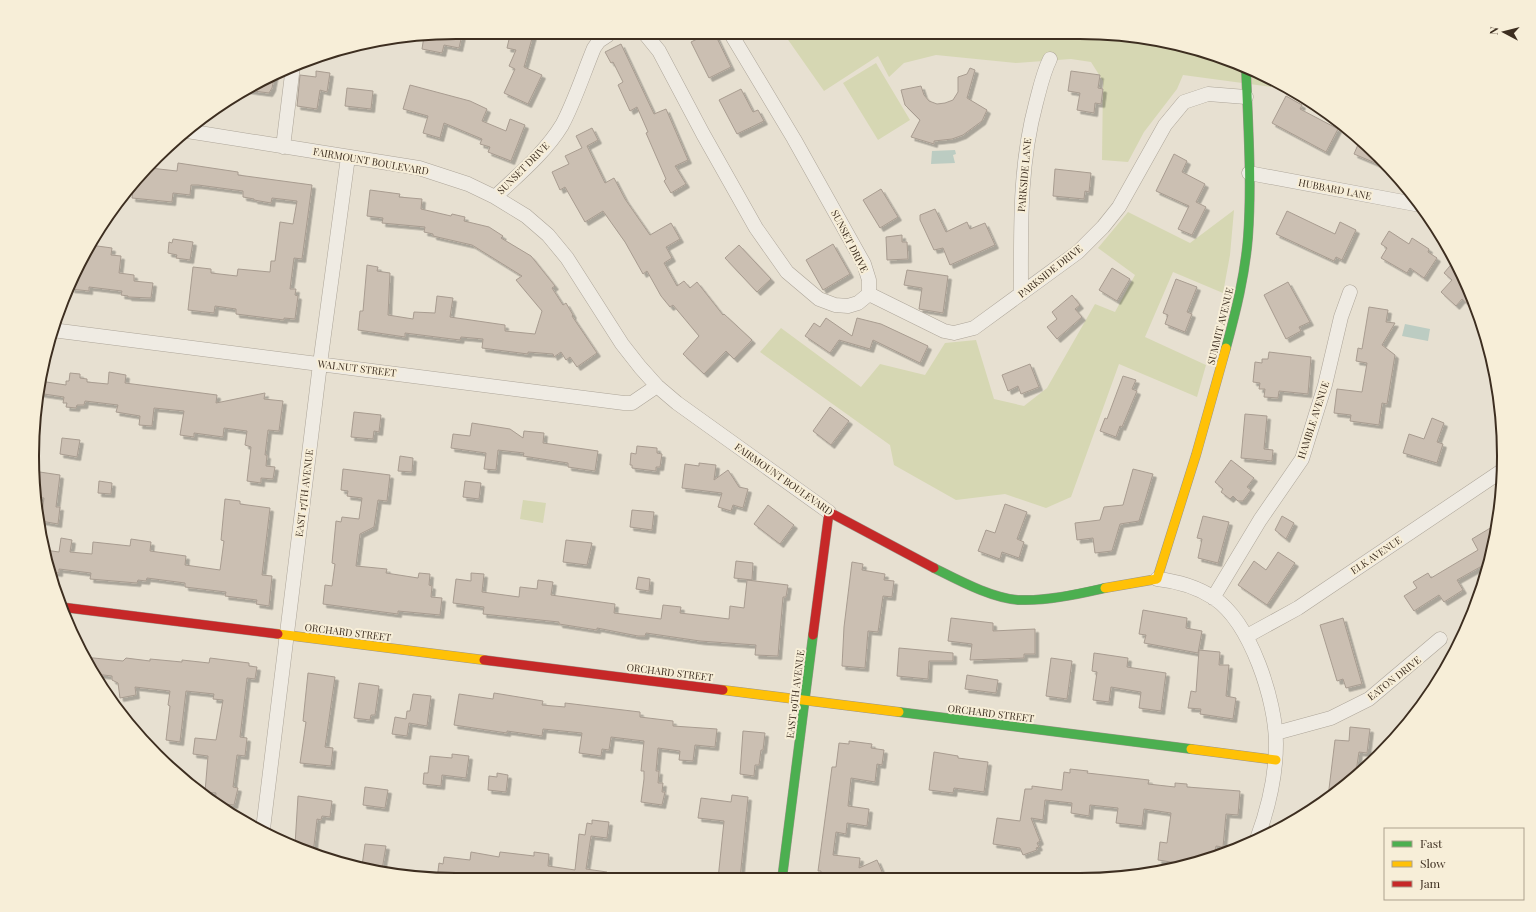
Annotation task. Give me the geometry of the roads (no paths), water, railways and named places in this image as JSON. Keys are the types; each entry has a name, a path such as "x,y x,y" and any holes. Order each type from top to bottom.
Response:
{"street":[{"name":"SUNSET DRIVE","path":"495,197 529,165 547,145 561,125 594,48 602,39"},
{"path":"649,39 659,51 703,134 756,228 787,272 819,299 834,305 848,306 858,303 869,294"},
{"name":"SUNSET DRIVE","path":"734,39 794,139 864,264 869,280 869,294"},
{"name":"PARKSIDE LANE","path":"1021,294 1021,199 1023,168 1029,130 1044,70 1050,59"},
{"path":"284,146 292,73"},
{"name":"SUMMIT AVENUE","path":"1157,579 1196,455 1235,318 1242,284 1248,238 1249,173 1246,74"},
{"name":"PARKSIDE DRIVE","path":"869,294 931,326 954,333 974,328 1078,252 1103,227 1119,207 1165,125 1184,102 1208,94 1246,97"},
{"name":"FAIRMOUNT BOULEVARD","path":"193,132 433,172 468,184 495,197 526,216 558,247 622,344 657,386 828,512 932,567 964,582 1007,597 1022,600 1038,600 1139,580 1157,579 1174,581 1213,598 1224,607 1247,636 1266,684 1276,733 1276,760 1268,803 1259,832"},
{"name":"EAST 17TH AVENUE","path":"263,826 320,364 348,157"},
{"name":"HUBBARD LANE","path":"1249,173 1412,204"},
{"name":"HAMBLE AVENUE","path":"1213,598 1260,520 1302,459 1325,385 1341,317 1350,292"},
{"name":"WALNUT STREET","path":"58,331 624,403 632,403 657,386"},
{"name":"ELK AVENUE","path":"1247,636 1298,608 1496,475"},
{"name":"EAST 19TH AVENUE","path":"783,873 828,512"},
{"name":"ORCHARD STREET","path":"68,608 1276,760"},
{"name":"EATON DRIVE","path":"1276,733 1331,718 1369,699 1440,639"}]}
